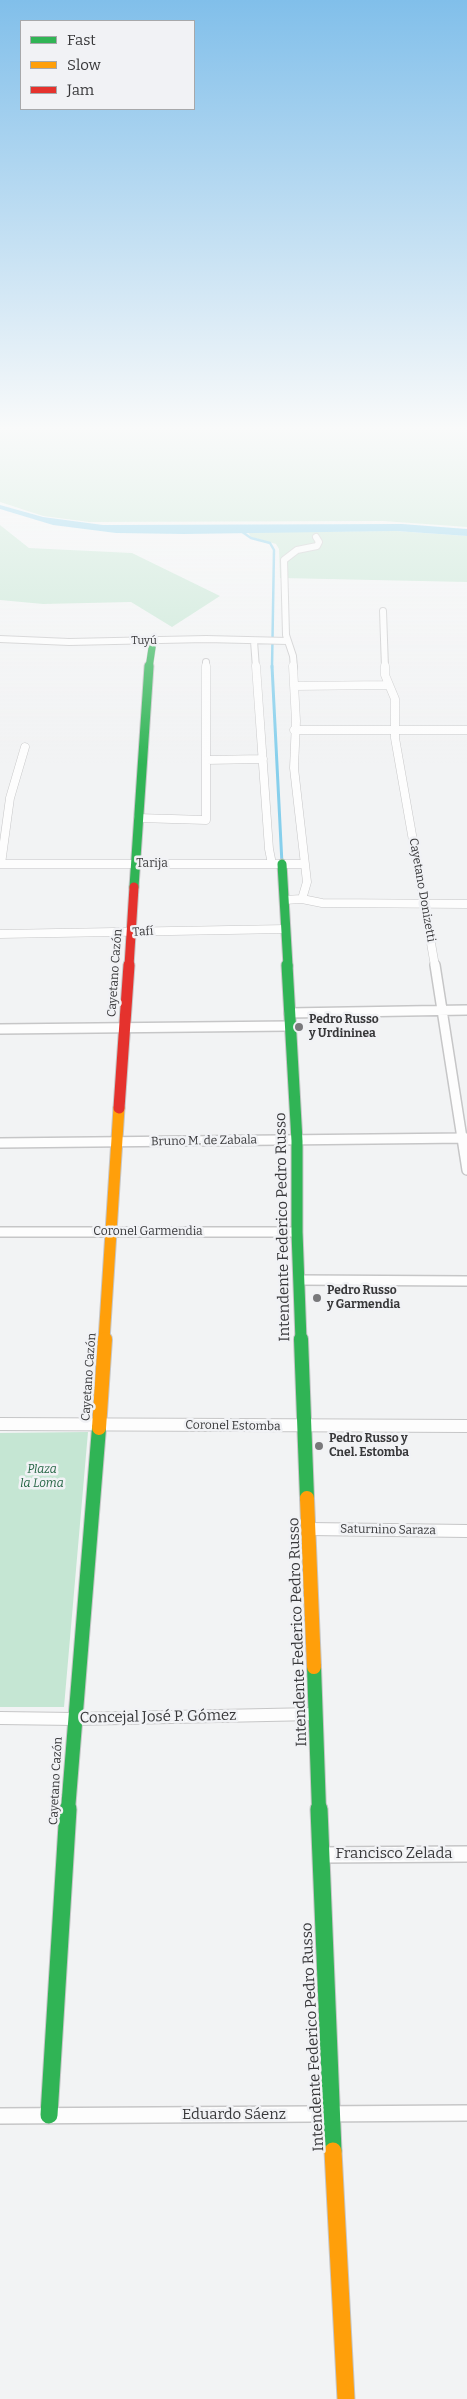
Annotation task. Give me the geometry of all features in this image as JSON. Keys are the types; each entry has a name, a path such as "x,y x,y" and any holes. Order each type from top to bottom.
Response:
{"street":[{"path":"302,899 307,882 303,864 294,768 293,656 288,641 284,560 297,550 317,546 319,541"},
{"name":"Cayetano Donizetti","path":"383,611 385,675 395,699 394,731 464,1138 467,1170"},
{"name":"Tuyú","path":"0,639 288,641"},
{"name":"Cayetano Cazón","path":"49,2115 74,1719 99,1424 112,1233 148,659 153,641"},
{"path":"254,641 269,849 277,864"},
{"path":"138,818 206,820 206,662"},
{"path":"294,686 388,685"},
{"path":"294,730 467,730"},
{"path":"0,864 10,798 25,747"},
{"path":"206,760 263,759"},
{"name":"Tarija","path":"0,864 303,864"},
{"name":"Intendente Federico Pedro Russo","path":"277,864 284,900 297,1141 297,1232 322,1855 324,1977 346,2399"},
{"path":"284,900 302,899 322,903 467,904"},
{"name":"Tafí","path":"0,934 286,929"},
{"path":"290,1013 467,1010"},
{"path":"0,1029 290,1026"},
{"name":"Bruno M. de Zabala","path":"0,1143 464,1138"},
{"name":"Coronel Garmendia","path":"0,1232 297,1232"},
{"path":"299,1280 467,1281"},
{"name":"Coronel Estomba","path":"0,1424 304,1427 467,1426"},
{"name":"Saturnino Saraza","path":"309,1529 467,1531"},
{"name":"Concejal José P. Gómez","path":"0,1718 74,1719 315,1714"},
{"name":"Francisco Zelada","path":"322,1855 467,1854"},
{"name":"Eduardo Sáenz","path":"0,2116 467,2113"}],"green space":[{"path":"0,541 20,541 29,548 132,553 220,596 172,627 131,602 43,604 0,600"},
{"path":"265,541 467,541 467,582 280,578 279,549 276,544"},
{"name":"Plaza la Loma","path":"88,1432 64,1707 0,1707 0,1433"}],"waterway":[{"path":"262,541 270,543 274,550 272,667"},
{"path":"272,667 282,864"}],"traffic: fast":[{"path":"134,887 147,679 153,641"},
{"path":"282,864 297,1141 297,1232 307,1498"},
{"path":"49,2115 74,1719 99,1428"},
{"path":"314,1667 324,1977 333,2151"}],"traffic: slow":[{"path":"99,1428 119,1108"},
{"path":"307,1498 314,1667"},
{"path":"333,2151 346,2399"}],"traffic: jam":[{"path":"119,1108 134,887"}],"place":[{"name":"Pedro Russo y Urdininea","path":"299,1027"},
{"name":"Pedro Russo y Garmendia","path":"317,1298"},
{"name":"Pedro Russo y Cnel. Estomba","path":"319,1446"}]}
